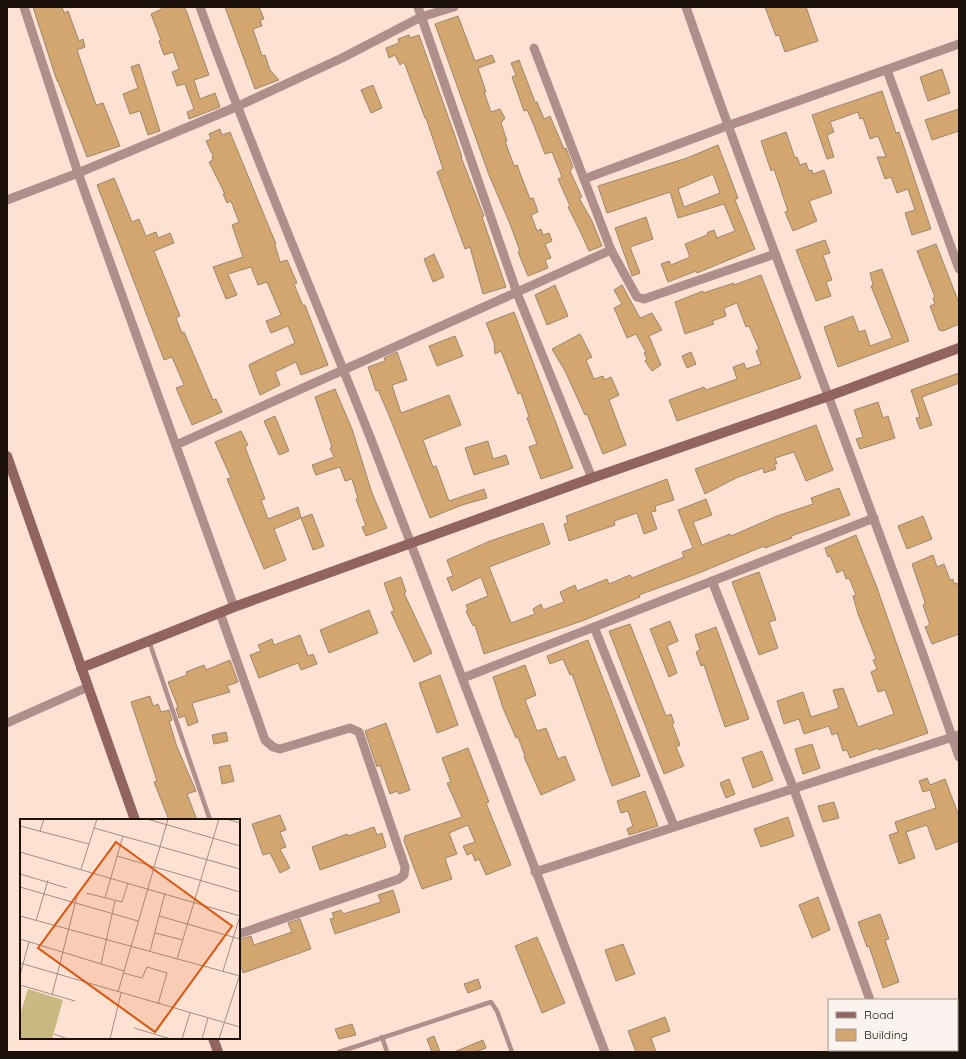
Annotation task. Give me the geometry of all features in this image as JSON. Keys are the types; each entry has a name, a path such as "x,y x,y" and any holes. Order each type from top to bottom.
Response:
{"street":[{"path":"24,7 78,172 234,607"},
{"path":"200,7 236,107 343,369 412,544 605,1052"},
{"path":"418,7 517,293 592,478"},
{"path":"7,200 236,107 342,58 421,17 454,7"},
{"path":"686,7 727,126 830,396 956,736 959,757"},
{"path":"584,179 727,126 959,44"},
{"path":"534,48 611,250 637,297 644,298 776,254"},
{"path":"888,70 959,269"},
{"path":"176,445 611,250"},
{"path":"81,668 234,607 592,478 830,396 959,348"},
{"path":"7,456 135,819"},
{"path":"463,678 874,518"},
{"path":"712,581 793,787 870,999"},
{"path":"220,613 265,740 273,747 280,749 350,728 359,732 405,867 404,875 399,879 240,934"},
{"path":"594,627 674,826"},
{"path":"7,723 88,687"},
{"path":"536,872 793,787 956,736"},
{"path":"213,1039 218,1052"}],"lane":[{"path":"149,640 210,819"},
{"path":"339,1052 491,1002 497,1012 512,1052"},
{"path":"382,1037 387,1052"}],"building":[{"path":"33,7 62,7 64,13 68,11 79,41 83,39 85,47 77,50 96,105 103,103 120,146 87,157 57,81"},
{"path":"161,7 184,7 186,10 209,75 194,80 200,99 215,93 220,107 189,119 187,112 194,109 185,84 177,86 172,72 179,69 173,52 164,55 159,41 161,40 151,14 162,9"},
{"path":"225,7 259,7 264,19 260,20 262,26 253,29 262,56 265,55 270,70 279,80 255,89"},
{"path":"765,7 806,7 818,41 785,52 779,35 776,36"},
{"path":"458,16 475,61 492,55 495,62 478,68 486,92 484,92 491,112 500,109 505,118 501,123 507,141 505,141 514,166 517,165 530,199 533,198 536,206 538,212 531,215 537,231 541,229 543,235 549,233 552,241 545,244 551,258 545,260 548,268 528,276 518,252 520,251 510,224 489,175 435,24"},
{"path":"409,35 410,38 419,35 461,157 484,216 482,217 506,287 483,294 470,247 465,249 437,172 443,169 426,118 404,62 400,65 395,55 389,58 386,48 399,43 398,39"},
{"path":"519,60 535,102 537,102 544,119 550,116 564,149 566,148 573,167 570,171 582,197 579,198 592,221 602,246 589,251 568,207 570,206 558,179 562,177 552,152 545,154 527,110 524,111 512,77 516,75 511,63"},
{"path":"139,64 160,131 148,135 140,111 130,114 123,94 138,88 131,67"},
{"path":"942,69 950,93 928,101 920,77"},
{"path":"373,85 382,108 371,113 361,90"},
{"path":"882,91 896,133 899,132 931,229 912,235 905,213 915,210 908,189 897,193 891,177 885,179 877,157 886,157 878,136 870,139 863,118 860,119 858,112 830,122 834,132 827,135 834,157 827,159 812,115"},
{"path":"959,109 959,131 932,140 925,120"},
{"path":"220,129 222,135 230,132 276,244 280,262 287,260 297,283 294,284 303,306 305,305 328,365 301,375 296,362 275,372 280,385 260,395 249,366 250,364 295,343 288,326 271,333 266,321 281,315 267,282 258,285 251,267 228,274 237,295 226,299 213,267 243,257 232,225 239,222 231,201 227,203 223,194 225,194 209,162 213,160 213,156 206,141 211,139 209,134"},
{"path":"786,132 795,158 797,157 800,165 806,163 809,171 812,170 813,174 824,170 832,193 809,201 817,221 793,231 785,212 788,211 774,169 771,171 761,141"},
{"path":"718,145 738,198 735,200 755,249 697,273 696,271 668,282 661,264 669,261 671,265 690,257 685,244 707,235 708,232 714,230 717,238 735,231 724,204 678,218 670,192 607,213 598,186 687,158","holes":["713,174 720,193 684,207 678,189"]},
{"path":"114,178 132,222 139,219 146,236 156,232 158,238 170,233 174,243 154,251 180,316 176,318 182,333 184,332 213,400 216,399 222,412 192,425 176,388 184,385 172,357 164,360 97,185"},
{"path":"646,217 653,239 630,247 640,273 632,276 615,228"},
{"path":"825,240 830,253 823,255 832,280 826,282 831,296 816,301 796,250"},
{"path":"936,244 959,303 959,324 943,331 939,330 930,306 935,304 933,298 935,297 917,251"},
{"path":"434,254 444,277 433,282 424,259"},
{"path":"882,269 909,341 838,367 824,327 853,316 859,332 865,330 870,346 892,338 871,286 873,285 870,273"},
{"path":"761,275 801,378 677,421 669,400 704,387 706,390 737,379 733,367 744,363 746,369 761,364 756,351 759,349 749,326 746,327 737,303 724,308 726,316 712,321 714,324 685,334 675,302 703,291 703,293 734,283 734,285"},
{"path":"555,285 568,316 547,325 535,295"},
{"path":"622,285 640,318 652,313 662,330 649,336 661,365 652,371 645,361 647,359 644,353 646,352 636,334 627,338 614,308 622,304 614,290"},
{"path":"514,312 573,468 541,479 529,447 537,444 527,418 529,417 521,393 518,394 501,351 495,354 494,342 486,323"},
{"path":"580,334 592,357 586,360 594,379 603,376 605,380 611,377 619,395 609,400 626,445 603,454 587,414 585,415 565,371 552,349"},
{"path":"455,336 463,356 437,366 429,346"},
{"path":"397,352 407,380 392,385 401,413 449,395 461,425 423,440 433,467 436,466 449,501 484,489 487,498 462,505 430,518 388,413 378,390 376,391 368,367 385,361 384,358"},
{"path":"691,352 696,364 687,368 682,356"},
{"path":"959,373 959,383 922,397 932,425 920,429 916,418 920,417 911,390"},
{"path":"335,389 352,429 372,493 387,528 366,536 362,527 366,526 356,499 358,498 352,479 345,481 340,467 316,475 312,465 334,457 315,397"},
{"path":"878,402 883,418 888,416 895,438 860,449 856,439 863,437 854,410"},
{"path":"275,416 289,451 279,455 264,421"},
{"path":"816,425 833,470 806,481 794,452 775,458 777,464 774,464 776,469 764,473 763,468 736,478 705,494 695,469"},
{"path":"241,431 248,445 245,447 265,499 261,500 268,519 298,507 301,518 274,529 286,560 264,569 227,479 231,478 215,442"},
{"path":"488,441 493,459 506,455 509,464 474,475 465,448"},
{"path":"667,479 674,500 655,506 656,511 651,512 657,529 644,534 637,513 614,521 615,525 569,541 564,524 568,523 566,516"},
{"path":"839,488 850,515 791,536 792,538 765,548 764,546 699,573 639,595 640,597 582,621 484,654 475,625 473,626 466,611 468,610 466,605 488,596 481,577 452,591 447,578 453,576 447,560 490,541 543,523 550,544 489,567 511,623 535,614 533,609 541,604 543,610 564,602 560,592 575,585 577,591 607,579 609,584 630,575 632,578 684,557 682,552 693,548 678,510 706,499 712,515 693,522 702,545 730,534 731,536 777,516 813,504 811,498"},
{"path":"312,514 324,546 313,550 301,518"},
{"path":"923,516 932,539 907,549 898,526"},
{"path":"856,535 876,585 928,733 879,750 878,748 850,758 847,750 843,751 837,733 832,735 829,726 804,734 799,719 784,724 777,701 803,692 811,717 839,708 833,690 843,688 858,727 894,714 885,690 878,692 871,672 877,669 873,660 876,659 858,614 853,596 856,595 849,578 846,579 843,570 837,573 825,548"},
{"path":"933,555 937,567 944,564 950,580 953,579 954,584 957,583 959,588 959,634 932,644 925,627 930,625 923,605 925,602 912,564"},
{"path":"759,572 776,620 769,622 778,648 759,655 732,582"},
{"path":"401,577 406,592 404,593 432,653 414,662 391,612 394,611 384,583"},
{"path":"369,610 378,633 329,653 320,630"},
{"path":"670,621 678,641 667,646 677,673 669,677 650,629"},
{"path":"630,624 666,716 671,714 674,723 672,724 680,745 676,747 684,766 664,774 609,631"},
{"path":"716,627 749,719 725,727 704,665 701,666 696,652 700,650 695,635"},
{"path":"300,635 308,656 313,654 317,664 301,670 298,663 259,678 250,655 261,651 258,645 272,639 274,645"},
{"path":"588,640 640,776 612,786 572,674 570,675 563,659 550,664 547,656"},
{"path":"230,660 238,682 227,686 230,692 192,703 198,722 188,726 185,716 179,718 176,708 178,707 168,682 187,675 186,672 204,665 206,670"},
{"path":"525,665 536,695 525,700 537,731 546,728 558,759 565,756 575,780 541,795 524,757 525,756 518,737 516,738 503,708 493,677"},
{"path":"440,675 458,725 437,733 419,683"},
{"path":"150,696 153,706 158,704 161,712 169,710 172,720 169,721 177,747 196,791 187,794 197,819 169,819 154,782 157,781 131,702"},
{"path":"386,723 410,790 399,794 397,791 390,794 380,765 377,767 365,731"},
{"path":"226,732 228,741 214,744 212,735"},
{"path":"812,744 820,768 803,774 795,749"},
{"path":"468,748 489,802 486,803 511,865 486,875 479,859 475,861 472,853 467,855 463,846 475,842 468,825 449,833 457,854 445,858 452,879 422,889 404,841 405,836 462,817 447,783 451,782 442,758"},
{"path":"762,751 773,780 753,788 742,758"},
{"path":"230,765 234,781 222,784 219,767"},
{"path":"927,778 930,785 945,779 959,816 959,841 936,850 927,825 906,832 915,858 899,864 889,835 898,832 895,822 936,808 930,790 923,792 919,781"},
{"path":"729,779 735,794 726,798 720,783"},
{"path":"645,791 658,826 629,835 627,829 633,826 628,811 621,813 617,801"},
{"path":"834,802 839,818 823,822 818,806"},
{"path":"280,815 286,830 280,832 286,847 280,849 290,868 280,873 270,853 263,855 252,824"},
{"path":"788,817 794,836 761,847 754,829"},
{"path":"374,827 377,835 382,833 386,847 320,870 312,847 347,834 348,836"},
{"path":"393,890 400,912 335,934 330,919 334,918 332,913 341,910 343,914 381,902 378,895"},
{"path":"818,897 830,930 812,938 799,905"},
{"path":"880,914 889,939 885,940 899,982 883,988 869,946 867,947 858,922"},
{"path":"300,919 311,949 243,973 240,964 240,940 251,936 254,945 292,932 288,923"},
{"path":"537,937 565,1003 542,1013 515,946"},
{"path":"623,944 635,974 616,981 605,950"},
{"path":"478,979 481,988 468,993 464,984"},
{"path":"665,1017 670,1031 651,1038 656,1052 636,1052 628,1031"},
{"path":"352,1024 356,1035 339,1039 335,1029"},
{"path":"434,1036 440,1052 432,1052 427,1039"},
{"path":"483,1040 486,1048 475,1052 454,1052"}]}
